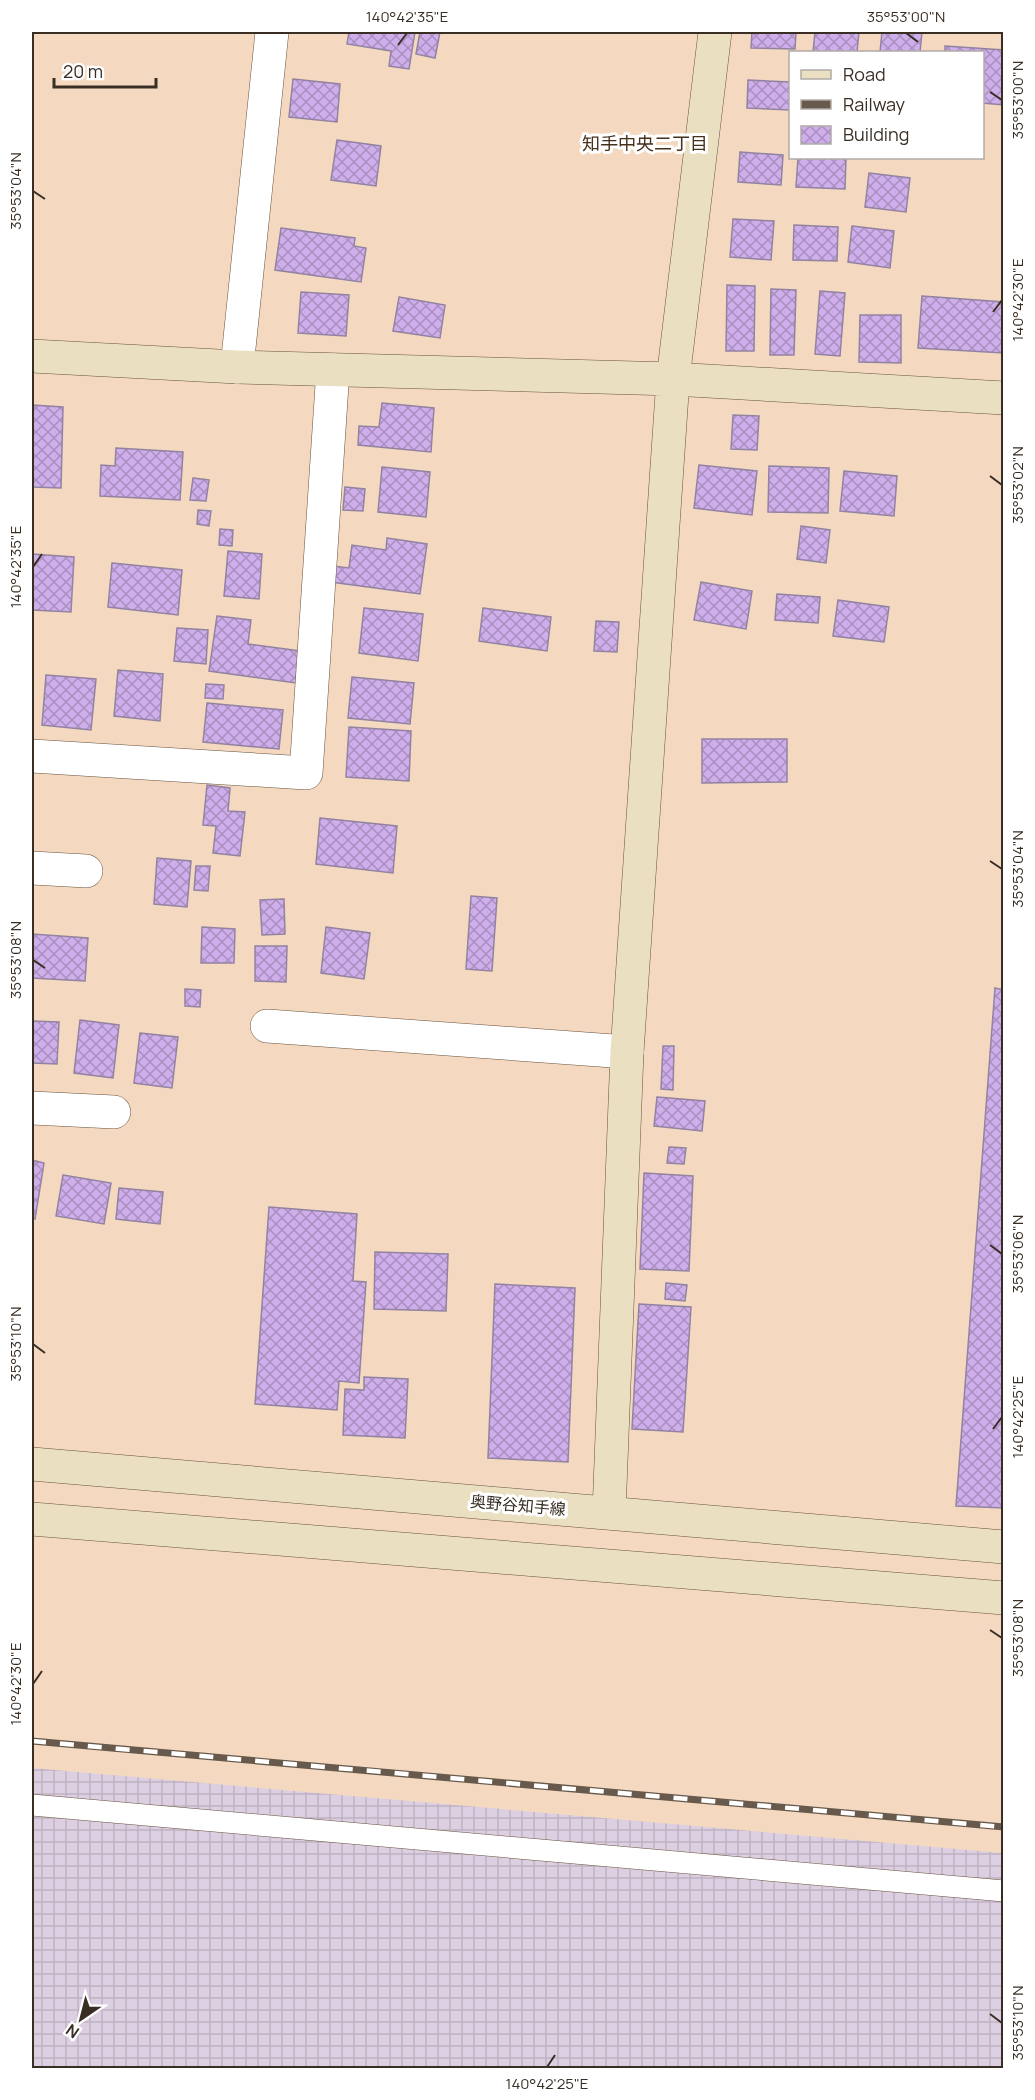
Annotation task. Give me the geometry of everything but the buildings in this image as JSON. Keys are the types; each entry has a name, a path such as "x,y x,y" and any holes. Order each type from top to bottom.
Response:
{"street":[{"path":"237,367 272,32"},
{"path":"609,1513 627,1052 673,380 715,32"},
{"path":"32,356 237,367 673,380 1004,398"},
{"path":"32,756 306,773 333,370"},
{"path":"32,868 86,871"},
{"path":"267,1026 627,1052"},
{"path":"32,1108 114,1112"},
{"name":"奥野谷知手線","path":"32,1464 1004,1547"},
{"path":"32,1519 1004,1598"}],"lane":[{"path":"32,1805 1004,1891"}],"shaded area":[{"path":"32,1768 1003,1853 1003,2068 32,2068"}],"railway":[{"path":"32,1741 1004,1827"}],"district":[{"name":"知手中央二丁目","path":"645,144"}]}
